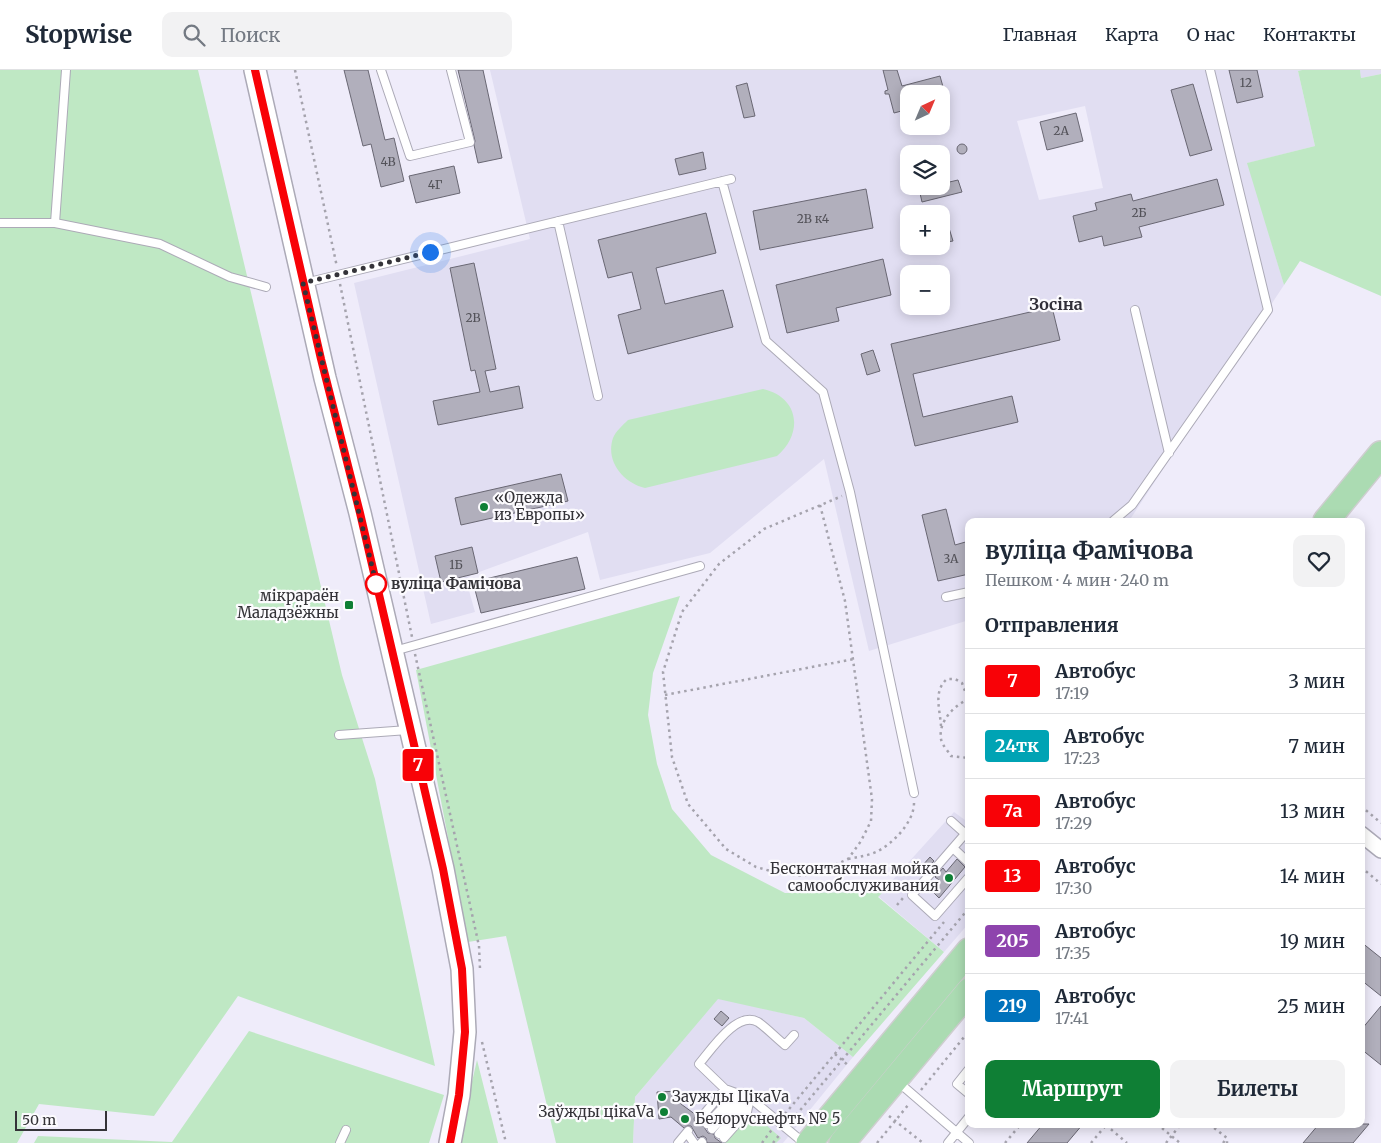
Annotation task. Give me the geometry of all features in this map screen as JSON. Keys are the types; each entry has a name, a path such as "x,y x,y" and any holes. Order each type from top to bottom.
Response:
{"highway":[{"path":"1328,518 1381,454"},
{"path":"809,1143 965,956"},
{"path":"842,1143 965,995"}],"main road":[{"path":"255,70 303,283 443,869 462,969 465,1032 459,1095 450,1143"}],"street":[{"path":"1365,837 1381,850"}],"lane":[{"path":"55,223 66,70"},
{"path":"381,70 410,156 470,142 450,70"},
{"path":"1117,518 1132,505 1268,310 1210,70"},
{"path":"303,283 727,180 766,341 823,392 850,492 914,793"},
{"path":"558,221 598,396"},
{"path":"0,223 55,223 160,244 230,277 266,287"},
{"path":"1135,310 1169,453"},
{"path":"392,651 700,566"},
{"path":"946,598 965,593"},
{"path":"339,735 410,730"},
{"path":"951,821 965,834"},
{"path":"965,838 953,848 912,895 935,916 965,882"},
{"path":"953,848 965,858"},
{"path":"794,1035 784,1046 757,1022 745,1020 734,1024 699,1064 725,1089 750,1098 804,1143"},
{"path":"965,1074 957,1084 965,1091"},
{"path":"895,1080 969,1143"},
{"path":"700,1118 725,1089"},
{"path":"750,1098 747,1112 715,1131 731,1099 750,1098"},
{"path":"948,1143 965,1122"},
{"path":"340,1143 346,1130"},
{"path":"678,1143 687,1132 697,1141"}],"path":[{"path":"295,70 413,645 479,946 480,976"},
{"path":"850,492 764,528 719,564 682,612 663,672 672,757 688,804 726,850 756,866 778,873 802,876 826,869 848,859 879,851 905,830 914,808 914,793"},
{"path":"820,505 845,601 872,799 870,821 861,841 848,859"},
{"path":"665,695 854,658"},
{"path":"965,691 962,683 955,679 947,678 941,684 938,692 942,727 941,740 951,756 965,758"},
{"path":"942,727 958,704 965,700"},
{"path":"1365,809 1381,823"},
{"path":"1365,870 1381,884"},
{"path":"773,1143 965,913"},
{"path":"762,1143 950,915"},
{"path":"482,1034 482,1044 506,1143"},
{"path":"877,1143 965,1036"},
{"path":"1005,1143 1018,1128"},
{"path":"1091,1143 1103,1128"},
{"path":"1110,1128 1127,1143"},
{"path":"1162,1128 1180,1143"},
{"path":"1166,1143 1178,1128"},
{"path":"1215,1128 1227,1138"},
{"path":"1223,1143 1227,1138"},
{"path":"1227,1138 1227,1143"}],"shaded area":[{"path":"490,70 1302,70 1298,71 1315,146 1248,163 1284,285 1131,518 965,518 965,621 869,651 824,459 710,553 600,580 588,532 471,575 466,580 475,612 431,624 354,283 530,239","holes":["1085,106 1103,188 1039,200 1017,121"]},
{"path":"1360,70 1381,70 1381,74 1361,78"},
{"path":"954,812 965,820 965,928 944,952 878,896"},
{"path":"718,998 804,1018 853,1057 783,1143 633,1143 635,1097"}],"green space":[{"path":"0,70 198,70 342,675 375,779 435,1066 238,996 154,1116 39,1104 17,1143 0,1143"},
{"path":"1360,70 1361,78 1381,74 1381,296 1300,261 1284,285 1247,163 1315,146 1298,71"},
{"path":"763,389 775,393 784,400 794,417 791,437 786,447 777,456 645,488 630,481 618,470 614,463 611,447 613,438 628,420"},
{"path":"680,596 653,673 648,715 657,764 672,809 711,855 785,893 883,892 878,897 944,952 853,1057 804,1018 718,999 635,1097 633,1143 556,1143 506,936 468,942 416,670"},
{"path":"249,1031 444,1095 429,1143 34,1143 38,1136 172,1142"},
{"path":"477,1060 498,1143 458,1143"},
{"path":"757,1117 781,1138 776,1143 723,1143 746,1118"}],"building":[{"path":"344,70 368,70 385,140 394,138 404,181 381,187 371,144 363,146"},
{"path":"458,70 483,70 502,158 478,163 474,145 475,141"},
{"path":"883,70 897,70 902,85 900,85 900,111 894,113 889,94 885,94 885,91 888,90"},
{"path":"1229,70 1257,70 1263,97 1237,103"},
{"path":"940,76 942,85 906,85"},
{"path":"747,83 755,116 744,118 736,86"},
{"path":"1193,84 1212,150 1190,156 1171,90"},
{"path":"1076,113 1083,141 1047,150 1040,122"},
{"path":"960,144 964,144 967,149 966,153 960,154 957,151 957,147"},
{"path":"703,152 706,169 679,175 675,159"},
{"path":"454,166 460,193 416,203 409,176"},
{"path":"1217,179 1224,205 1139,227 1142,237 1104,246 1102,236 1079,242 1073,216 1097,210 1095,203 1131,194 1133,201"},
{"path":"958,180 962,192 950,195 950,182"},
{"path":"866,189 873,228 760,250 753,211"},
{"path":"920,195 950,195 922,202"},
{"path":"706,213 716,253 656,268 665,304 723,290 733,327 628,354 618,315 641,309 632,272 608,278 598,240"},
{"path":"883,259 891,295 836,308 839,321 787,333 776,285"},
{"path":"474,263 496,369 485,371 490,392 519,386 523,408 438,425 433,401 480,392 475,370 471,371 450,268"},
{"path":"1052,307 1060,340 913,374 923,417 1012,396 1018,422 915,446 891,344"},
{"path":"873,350 880,371 867,375 861,354"},
{"path":"561,474 568,501 461,525 455,498"},
{"path":"946,509 955,545 965,542 965,575 938,581 922,515"},
{"path":"472,547 478,573 441,582 435,556"},
{"path":"577,557 585,589 481,613 473,582"},
{"path":"930,857 934,861 926,870 922,866"},
{"name":"Бесконтактная мойка самообслуживания","path":"957,859 965,867 939,898 931,890 939,880 935,877 943,868 946,872"},
{"path":"1365,945 1381,958 1381,996 1365,983"},
{"path":"1381,1006 1381,1065 1365,1052 1365,1025"},
{"path":"721,1011 729,1018 722,1026 714,1019"},
{"path":"680,1091 681,1104 696,1115 694,1119 696,1123 702,1124 708,1133 714,1134 715,1138 722,1143 707,1143 706,1138 703,1136 698,1138 691,1126 684,1128 671,1117 659,1119 657,1092"},
{"path":"1365,1124 1369,1124 1353,1143 1303,1143 1316,1128 1365,1128"},
{"path":"1040,1128 1080,1128 1067,1143 1027,1143"}],"bus line":[{"name":"7","path":"255,70 303,283 360,513 443,869 462,969 465,1032 459,1095 450,1143"}],"place":[{"name":"«Одежда из Европы»","path":"484,507"},
{"name":"вуліца Фамічова","path":"376,584"},
{"name":"мікрараён Маладзёжны","path":"349,605"},
{"name":"Бесконтактная мойка самообслуживания","path":"949,878"},
{"name":"Заужды ЦікаVа","path":"662,1097"},
{"name":"Заўжды цікаVа","path":"664,1112"},
{"name":"Белоруснефть № 5","path":"685,1119"}],"district":[{"name":"Зосіна","path":"1056,304"}],"route":[{"path":"376,584 377,587 303,283 430,252"}]}
